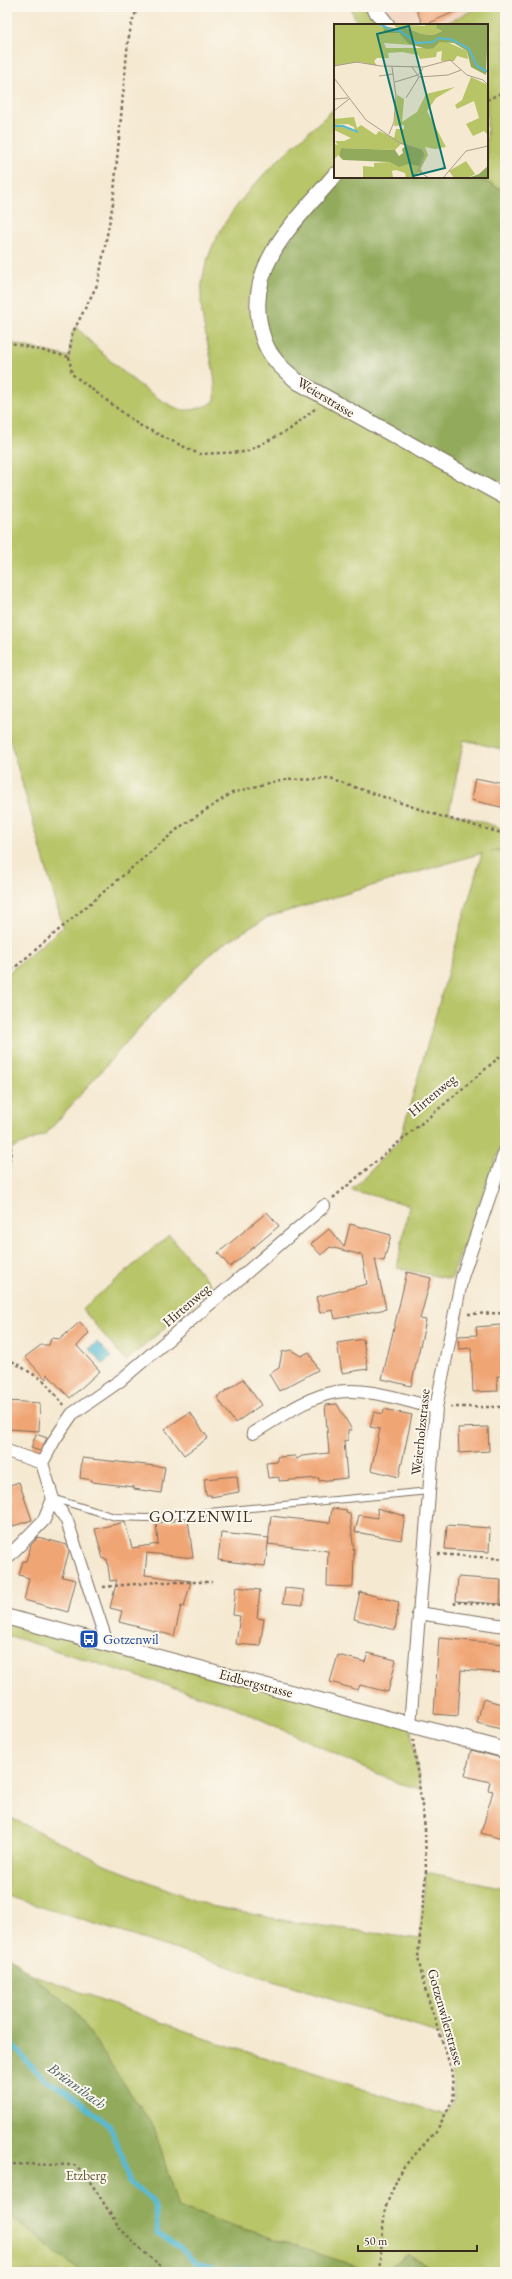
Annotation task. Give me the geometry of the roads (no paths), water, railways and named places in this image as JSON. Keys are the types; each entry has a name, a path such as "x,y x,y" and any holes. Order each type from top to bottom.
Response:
{"street":[{"path":"373,7 386,24"},
{"name":"Weierstrasse","path":"334,176 283,238 268,259 259,283 257,306 261,334 275,361 298,382 505,497"},
{"name":"Weierholzstrasse","path":"410,1725 436,1408 453,1315 462,1276 505,1151"},
{"name":"Hirtenweg","path":"42,1463 55,1439 72,1414 121,1380 324,1206"},
{"path":"253,1433 305,1402 336,1392 367,1392 436,1408"},
{"path":"7,1451 42,1463 53,1499 67,1521 107,1644"},
{"path":"7,1558 44,1520 53,1499"},
{"path":"418,1613 505,1626"},
{"name":"Eidbergstrasse","path":"7,1617 505,1750"}],"lane":[{"path":"53,1499 115,1517 147,1518 429,1491"}],"water":[{"path":"97,1342 111,1357 103,1364 89,1349"}],"waterway":[{"name":"Brünnibach","path":"7,2040 46,2081 66,2090 109,2125 122,2154 129,2183 149,2198 153,2203 157,2214 157,2233 180,2248 198,2264 223,2271 249,2268 271,2272"}],"place":[{"name":"Gotzenwil","path":"89,1639"}],"district":[{"name":"GOTZENWIL","path":"201,1516"}],"park label":[{"name":"Etzberg","path":"86,2175"}]}
